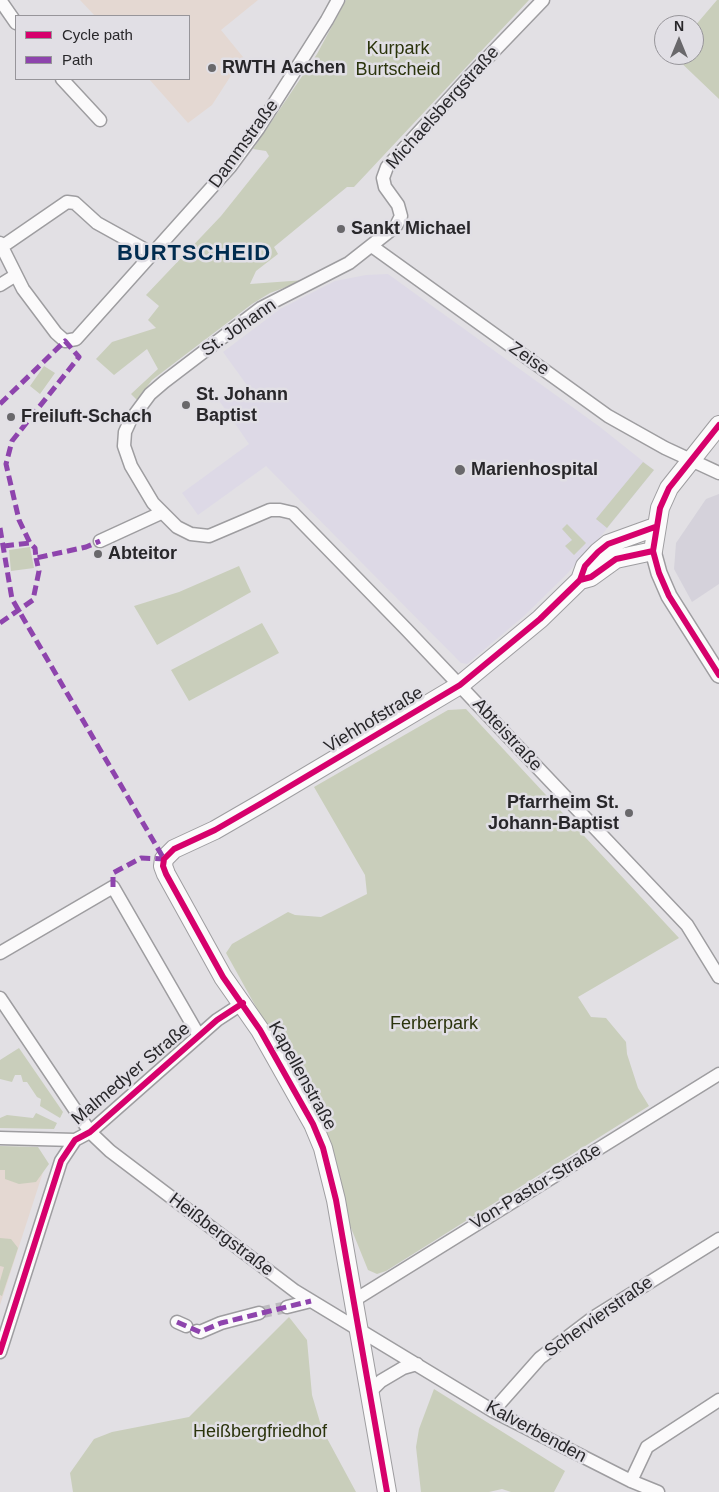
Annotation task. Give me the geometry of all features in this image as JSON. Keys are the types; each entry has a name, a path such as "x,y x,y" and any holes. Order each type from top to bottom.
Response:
{"main road":[{"path":"653,550 655,527 660,508 669,488 719,425"},
{"name":"Viehhofstraße","path":"164,859 174,849 215,830 460,685 540,619 580,580 585,566 608,544 655,527"},
{"name":"Viehhofstraße","path":"580,580 591,577 616,559 653,550"},
{"name":"Kapellenstraße","path":"164,859 163,866 166,874 223,977 243,1003 305,1110 323,1148 336,1200 387,1492"}],"street":[{"path":"0,0 15,21"},
{"name":"Dammstraße","path":"16,275 56,334 65,341 76,339 211,190 245,146 328,20 338,0"},
{"name":"Michaelsbergstraße","path":"373,247 396,226 401,216 398,205 385,187 383,178 386,167 543,0"},
{"path":"63,80 100,120"},
{"path":"0,285 16,275 1,245 67,202 75,203 97,223 153,254"},
{"name":"St. Johann","path":"161,513 131,466 124,446 125,432 140,407 164,382 261,308 349,263 373,247"},
{"name":"Zeise","path":"373,247 608,416 719,473"},
{"name":"Abteistraße","path":"161,513 191,534 209,536 267,511 280,510 293,513 460,685 687,925 719,977"},
{"path":"100,541 161,513"},
{"path":"653,550 658,573 669,596 719,675"},
{"path":"0,953 113,887 199,1036"},
{"name":"Heißbergstraße","path":"0,998 90,1132 118,1157 311,1301 358,1330"},
{"name":"Malmedyer Straße","path":"0,1352 61,1161 75,1140 90,1132 199,1036 243,1003"},
{"name":"Von-Pastor-Straße","path":"354,1301 719,1074"},
{"path":"0,1138 75,1140"},
{"name":"Schervierstraße","path":"493,1411 540,1358 571,1334 594,1317 719,1239"},
{"path":"287,1307 311,1301"},
{"path":"187,1326 200,1332 221,1323 259,1313"},
{"name":"Kalverbenden","path":"358,1330 493,1411 631,1481 658,1492"},
{"path":"369,1393 381,1381 403,1368 417,1364"},
{"path":"631,1481 647,1447 719,1400"}],"shaded area":[{"name":"RWTH Aachen","path":"80,0 258,0 221,30 243,57 212,105 188,123 150,80 190,80 190,15 94,15"},
{"name":"Marienhospital","path":"388,274 600,427 654,470 601,536 566,575 524,616 467,664 461,663 266,466 198,515 182,493 249,444 218,399 225,394 231,402 249,388 223,352 280,309 335,281 366,275"},
{"path":"719,494 719,584 692,602 674,569 676,543 706,499"},
{"path":"0,1157 45,1166 0,1305"}],"green space":[{"name":"Kurpark Burtscheid","path":"346,0 529,0 354,187 347,187 274,247 278,254 256,271 250,284 305,280 270,293 252,304 152,380 137,400 131,394 158,369 147,349 114,375 96,359 112,342 156,328 148,320 159,306 146,295 221,216 269,156 266,151 253,149 317,54"},
{"path":"719,0 719,99 683,65 704,65 704,15"},
{"path":"44,366 55,373 40,394 30,386"},
{"path":"643,462 654,470 607,528 596,519"},
{"path":"567,524 586,543 574,555 565,546 572,540 562,529"},
{"path":"30,547 34,568 11,571 9,550"},
{"path":"239,566 251,592 157,645 134,606 179,592"},
{"path":"262,623 279,653 189,701 171,670"},
{"name":"Ferberpark","path":"466,709 679,938 578,997 591,1017 606,1018 626,1042 627,1054 638,1088 649,1106 386,1271 377,1274 368,1270 349,1223 340,1176 325,1131 226,953 232,944 288,912 295,915 321,917 367,894 365,875 314,787 448,710"},
{"path":"19,1048 63,1112 60,1118 40,1106 41,1099 37,1097 27,1082 23,1082 21,1075 15,1075 12,1082 0,1079 0,1060"},
{"path":"36,1113 57,1123 54,1129 0,1128 0,1118 7,1115 33,1118"},
{"path":"0,1146 38,1147 49,1164 36,1182 19,1184 5,1179 5,1170 0,1170"},
{"path":"0,1238 11,1239 18,1248 2,1296 0,1295 0,1281 4,1267 0,1266"},
{"name":"Heißbergfriedhof","path":"289,1317 307,1340 312,1395 322,1429 356,1492 73,1492 70,1473 94,1439 112,1432 189,1417"},
{"path":"434,1389 565,1471 554,1492 511,1492 502,1489 489,1492 421,1492 416,1447 419,1429"}],"tunnel":[{"path":"259,1313 287,1307"}],"marked path":[{"path":"0,404 65,341 79,357 12,441 6,464 19,520 30,543"},
{"path":"0,528 12,599 164,859"},
{"path":"4,546 30,543 35,548 36,558 86,547 100,541"},
{"path":"0,623 33,600 39,571 36,558"},
{"path":"113,887 113,873 141,858 164,859"},
{"path":"177,1322 200,1332 221,1323 311,1301"}],"cycle path":[{"path":"719,425 669,488 660,508 653,551 659,573 669,596 719,675"},
{"path":"387,1492 336,1200 323,1148 313,1124 260,1030 223,977 166,874 163,866 164,859 174,849 215,830 460,685 540,619 580,580 585,566 598,552 608,544 655,527"},
{"path":"580,580 591,577 616,559 653,551"},
{"path":"0,1352 61,1161 75,1140 90,1132 217,1020 243,1003"}],"place":[{"name":"RWTH Aachen","path":"212,68"},
{"name":"Sankt Michael","path":"341,229"},
{"name":"St. Johann Baptist","path":"186,405"},
{"name":"Freiluft-Schach","path":"11,417"},
{"name":"Marienhospital","path":"460,470"},
{"name":"Abteitor","path":"98,554"},
{"name":"Pfarrheim St. Johann-Baptist","path":"629,813"}],"district":[{"name":"BURTSCHEID","path":"194,254"}]}
